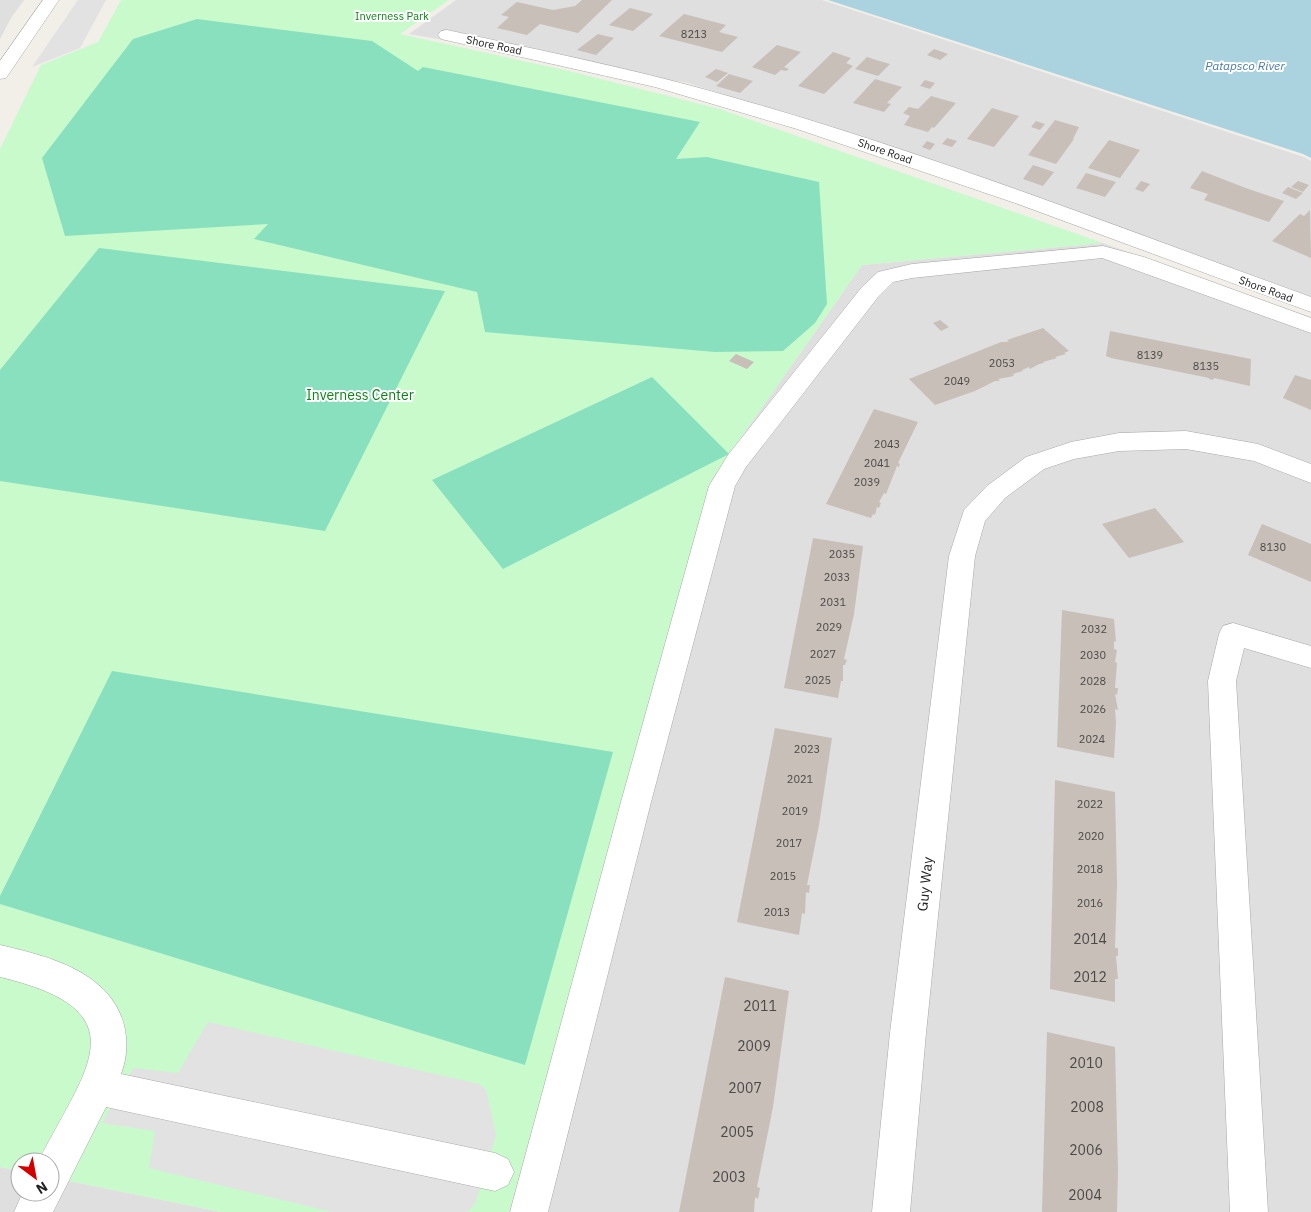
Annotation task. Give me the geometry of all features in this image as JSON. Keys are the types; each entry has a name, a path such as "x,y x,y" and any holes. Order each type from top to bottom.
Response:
{"street":[{"path":"0,74 51,0"},
{"name":"Shore Road","path":"447,35 643,78 832,133 998,190 1311,305"},
{"path":"529,1212 636,802 722,486 737,461 870,292 886,277 912,271 1103,252 1136,262 1311,326"},
{"name":"Guy Way","path":"890,1212 908,1033 962,556 973,518 996,492 1035,463 1071,451 1119,442 1186,440 1258,453 1311,474"},
{"path":"1249,1212 1222,682 1233,634 1311,657"},
{"path":"0,961 71,983 98,1006 109,1029 107,1061 97,1087 60,1159"},
{"path":"97,1087 495,1172"}],"shaded area":[{"path":"0,0 24,0 11,18 0,39"},
{"path":"78,0 106,0 80,48 32,67"},
{"path":"456,0 822,0 1304,157 1311,161 1311,300 893,149 688,83 409,34"},
{"path":"1103,243 1311,317 1311,1212 509,1212 711,480 862,265"},
{"path":"208,1022 479,1084 486,1090 496,1135 475,1204 467,1212 332,1212 149,1168 155,1131 102,1123 133,1068 178,1073"},
{"path":"0,1167 10,1169 10,1202 60,1202 60,1179 221,1212 0,1212"}],"green space":[{"name":"Inverness Center","path":"121,0 449,0 400,34 569,71 720,109 1103,243 862,265 711,480 509,1212 221,1212 60,1179 60,1152 10,1152 10,1169 0,1167 0,149 41,65 98,42"},
{"path":"197,19 372,41 418,71 423,67 700,122 676,159 707,157 819,182 827,304 815,323 783,351 715,352 485,332 477,292 254,239 268,224 65,236 42,158 133,39"},
{"path":"99,248 445,291 325,531 0,481 0,370"},
{"path":"652,377 729,454 503,569 432,480"},
{"path":"112,671 613,752 525,1065 0,904 0,896"}],"water":[{"name":"Patapsco River","path":"828,0 1311,0 1311,158 1303,154"}],"building":[{"path":"582,0 612,0 578,33 540,24 527,35 497,28 509,17 501,15 517,2 553,10 575,6"},
{"path":"630,8 653,14 633,31 609,25"},
{"path":"684,14 726,25 719,32 738,37 722,52 659,36"},
{"path":"598,34 614,38 596,55 577,50"},
{"path":"777,45 801,52 784,67 789,69 786,71 781,70 775,75 752,67"},
{"path":"934,49 948,54 940,60 927,55"},
{"path":"833,52 851,58 846,63 853,66 824,94 798,86"},
{"path":"867,57 890,64 878,76 855,69"},
{"path":"716,69 728,73 717,82 705,77"},
{"path":"729,74 753,81 740,93 716,86"},
{"path":"875,79 902,87 887,103 891,104 884,112 853,103"},
{"path":"925,80 935,83 930,89 920,86"},
{"path":"931,96 956,103 934,128 932,127 928,132 904,125 910,116 903,113 909,107 918,109"},
{"path":"992,108 1019,116 994,147 967,139"},
{"path":"1055,120 1079,127 1074,139 1056,164 1028,155"},
{"path":"1036,121 1045,124 1040,130 1031,127"},
{"path":"947,138 957,141 952,147 942,144"},
{"path":"1109,140 1140,150 1120,178 1088,168"},
{"path":"927,141 935,144 930,150 922,147"},
{"path":"1033,165 1054,172 1043,186 1023,179"},
{"path":"1202,171 1284,201 1269,222 1204,200 1208,194 1190,188"},
{"path":"1086,173 1116,182 1105,197 1076,188"},
{"path":"1141,181 1150,184 1143,192 1135,189"},
{"path":"1298,181 1309,185 1303,192 1291,187"},
{"path":"1288,187 1303,193 1296,199 1282,193"},
{"path":"1310,210 1311,258 1272,241 1300,214 1304,216"},
{"path":"940,320 949,327 941,331 933,323"},
{"path":"1043,328 1069,351 1064,353 1066,354 1030,369 1029,367 1013,374 1014,376 998,379 1000,381 995,381 975,391 935,405 909,379 1001,342 1009,341 1007,340"},
{"path":"1110,331 1251,359 1250,386 1111,358 1106,356"},
{"path":"736,354 754,362 747,369 729,361"},
{"path":"1295,375 1311,380 1311,410 1283,398"},
{"path":"874,409 918,422 898,463 900,464 899,467 897,466 886,494 884,493 879,502 881,503 879,508 877,507 875,515 873,514 871,518 826,504"},
{"path":"1155,508 1184,542 1129,558 1102,524"},
{"path":"1262,524 1311,544 1311,582 1248,555"},
{"path":"813,538 863,546 854,614 844,659 847,660 845,665 843,665 843,681 841,681 838,698 784,688"},
{"path":"1062,610 1114,619 1116,642 1114,641 1114,649 1117,650 1115,688 1118,688 1117,695 1115,694 1118,710 1115,709 1114,758 1057,747"},
{"path":"775,728 832,738 819,825 807,885 810,885 809,893 806,892 805,914 802,913 799,935 737,922"},
{"path":"1055,780 1115,792 1117,884 1115,948 1118,948 1118,956 1116,956 1118,979 1115,979 1115,1002 1050,989"},
{"path":"725,977 789,991 773,1107 757,1187 760,1188 758,1199 755,1197 754,1212 679,1212"},
{"path":"1047,1032 1115,1047 1118,1170 1117,1212 1042,1212"}],"park label":[{"name":"Inverness Park","path":"392,16"}]}
